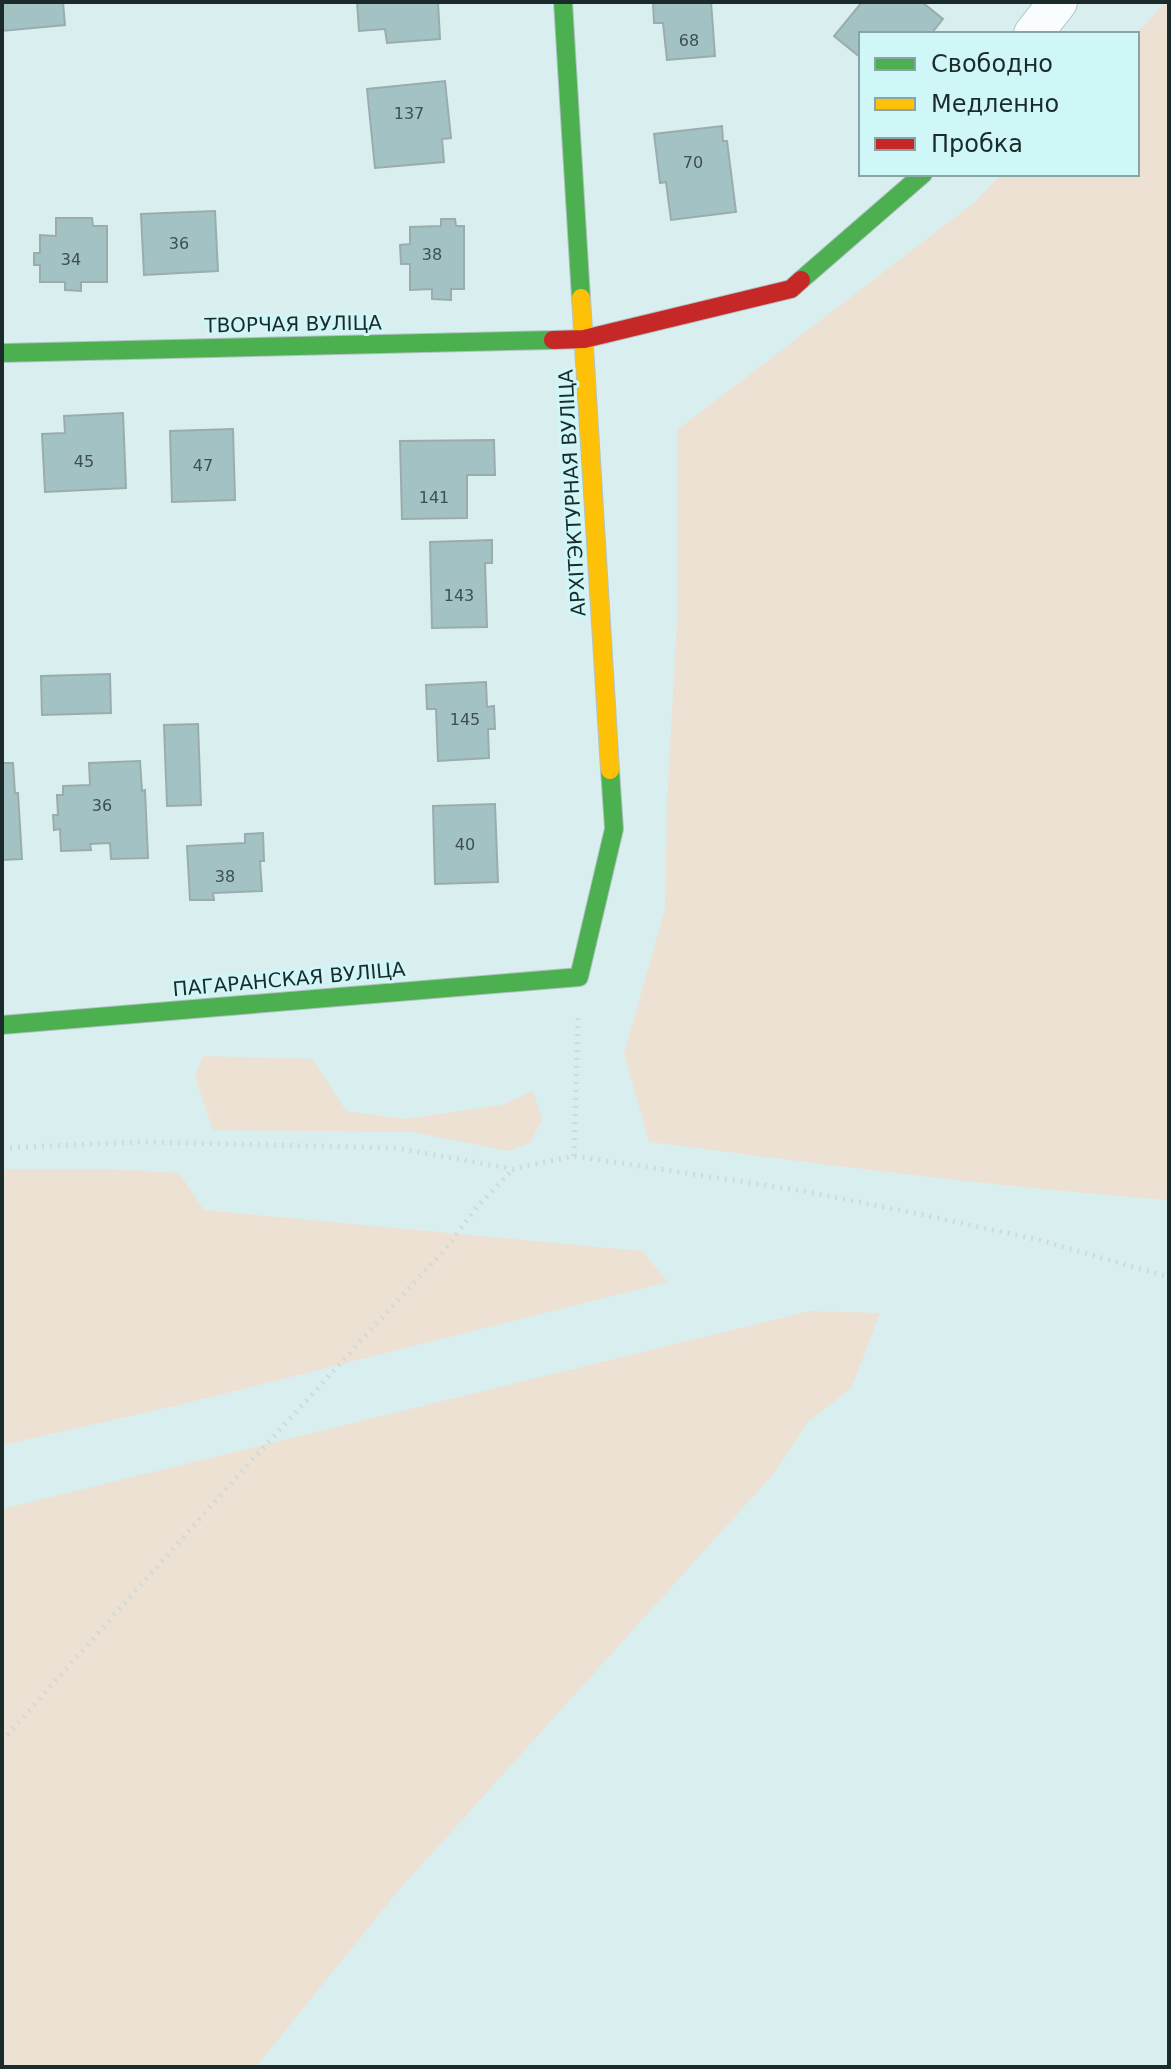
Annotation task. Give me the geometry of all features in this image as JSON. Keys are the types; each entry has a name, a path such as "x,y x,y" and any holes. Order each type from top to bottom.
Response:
{"street":[{"name":"АРХІТЭКТУРНАЯ ВУЛІЦА","path":"563,2 614,829 579,977"},
{"path":"1035,32 1058,2"},
{"name":"ТВОРЧАЯ ВУЛІЦА","path":"2,353 584,339 791,289 921,176"},
{"name":"ПАГАРАНСКАЯ ВУЛІЦА","path":"2,1025 579,977"}],"path":[{"path":"574,1156 579,977"},
{"path":"2,1148 141,1142 396,1148 513,1169 574,1156 803,1191 924,1215 1039,1240 1169,1277"},
{"path":"2,1741 447,1247 476,1208 513,1169"}],"shaded area":[{"path":"1169,2 1169,1200 974,1182 649,1142 624,1054 665,909 667,802 677,620 677,430 975,202 1000,176 1139,176 1138,32"},
{"path":"203,1056 313,1059 346,1111 404,1119 501,1105 533,1091 542,1119 531,1142 509,1151 411,1132 213,1130 195,1076"},
{"path":"2,1169 179,1173 204,1210 642,1251 668,1282 179,1405 2,1445"},
{"path":"810,1311 880,1313 852,1387 807,1423 775,1472 398,1891 256,2067 2,2067 2,1509"}],"building":[{"path":"2,2 63,2 65,25 2,31"},
{"path":"357,2 438,2 440,39 387,43 385,29 359,31"},
{"path":"653,2 711,2 715,56 667,60 663,23 654,23"},
{"path":"862,2 922,2 943,19 933,32 859,32 859,56 834,36"},
{"path":"445,81 451,138 442,139 444,162 375,168 367,89"},
{"path":"722,126 723,141 727,141 736,212 671,220 666,182 660,183 654,134"},
{"path":"215,211 218,271 144,275 141,214"},
{"path":"56,218 92,218 93,226 107,226 107,282 81,282 81,291 65,290 65,282 40,282 40,265 34,265 34,253 40,253 40,235 56,236"},
{"path":"441,219 455,219 456,226 464,226 464,289 451,289 451,300 432,299 432,289 410,290 410,264 401,264 400,245 410,244 410,227 441,226"},
{"path":"123,413 126,488 45,492 42,434 65,433 64,416"},
{"path":"233,429 235,500 172,502 170,431"},
{"path":"494,440 495,475 467,475 467,518 402,519 400,441"},
{"path":"492,540 492,563 485,563 487,627 432,628 430,542"},
{"path":"110,674 111,713 42,715 41,676"},
{"path":"486,682 487,707 494,706 495,729 488,729 489,758 438,761 436,709 427,709 426,685"},
{"path":"198,724 201,805 167,806 164,725"},
{"path":"140,761 142,791 145,790 148,858 111,859 110,843 90,844 91,850 61,851 60,829 54,830 53,815 58,815 57,795 63,795 63,786 90,785 89,763"},
{"path":"2,763 13,763 22,859 2,860"},
{"path":"495,804 498,882 435,884 433,806"},
{"path":"263,833 264,861 260,861 262,891 213,893 214,900 190,900 187,846 245,843 245,834"}],"traffic: fast":[{"path":"563,2 581,298"},
{"path":"801,280 921,176"},
{"path":"2,353 553,340"},
{"path":"2,1025 579,977 614,829 610,770"}],"traffic: slow":[{"path":"581,298 610,770"}],"traffic: jam":[{"path":"553,340 584,339 791,289 801,280"}]}
